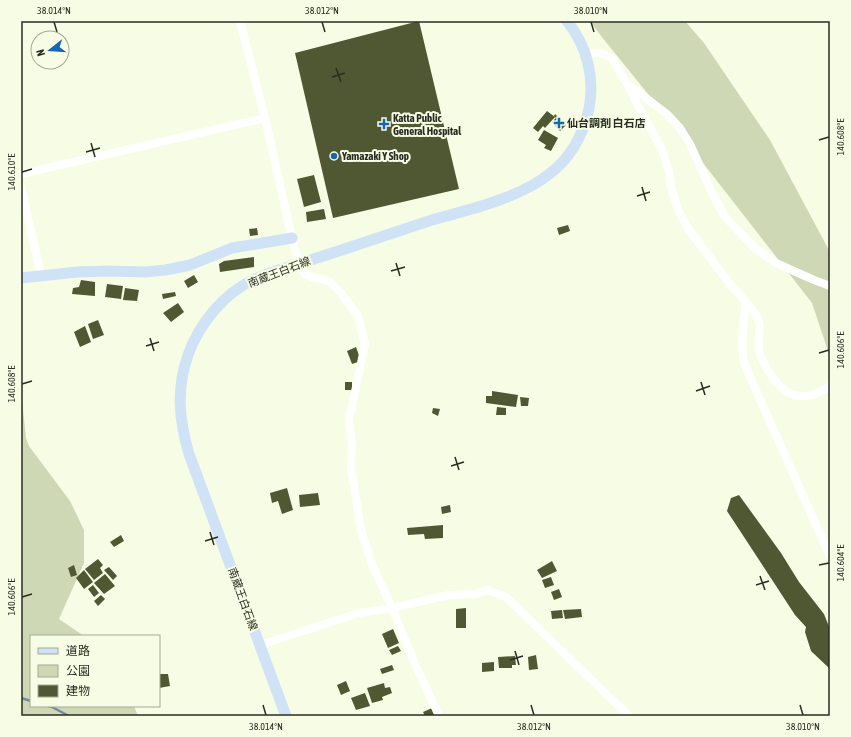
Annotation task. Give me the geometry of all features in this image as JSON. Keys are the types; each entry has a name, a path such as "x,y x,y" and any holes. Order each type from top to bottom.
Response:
{"main road":[{"name":"南蔵王白石線","path":"286,716 183,436 180,408 181,381 186,361 202,326 211,315 226,298 254,279 501,199 548,176 572,150 584,125 590,102 591,85 586,54 573,28 567,21"},
{"path":"21,278 76,272 145,272 166,270 190,265 232,248 292,238"}],"street":[{"path":"240,21 265,118 292,238 300,263 305,274 314,278 329,281 358,316 365,344 349,420 352,445 351,468 361,530 372,564 439,716"},
{"path":"586,54 601,53 612,58 627,84 662,149 676,204 689,230 757,317 760,326 758,342 759,348 762,359 772,377 783,389 794,395 805,396 817,394 830,386"},
{"path":"627,84 668,115 680,128 690,144 713,195 725,217 756,249 776,263 830,286"},
{"path":"21,174 265,118"},
{"path":"21,187 40,275"},
{"path":"746,302 743,336 744,362 830,556"},
{"path":"260,645 359,613 392,608 449,595 476,594 488,590 506,597 629,716"}],"green space":[{"path":"590,21 685,21 704,43 770,140 830,252 830,357 812,303"},
{"path":"21,389 26,438 29,446 70,501 84,530 84,563 59,619 83,635 30,635 30,707 134,707 138,716 21,716"}],"building":[{"path":"419,21 459,189 333,218 295,53"},
{"path":"547,111 555,117 545,128 543,126 538,132 533,128"},
{"path":"555,114 566,125 560,131 552,122 556,118 554,116"},
{"path":"544,130 558,138 551,151 544,148 546,145 538,140"},
{"path":"314,175 321,202 304,207 297,179"},
{"path":"324,209 326,219 307,222 306,212"},
{"path":"568,225 570,231 559,235 557,228"},
{"path":"257,228 258,235 250,236 249,229"},
{"path":"254,257 254,267 220,272 219,264 224,261"},
{"path":"194,275 198,282 188,288 184,281"},
{"path":"81,280 95,282 95,296 72,294 73,288 79,287"},
{"path":"107,284 123,286 121,299 105,297"},
{"path":"125,288 139,290 137,301 123,300"},
{"path":"175,292 176,296 163,299 162,294"},
{"path":"178,303 184,312 171,322 163,313"},
{"path":"98,320 104,335 93,339 88,324"},
{"path":"85,326 91,342 80,347 74,332"},
{"path":"356,347 361,361 352,364 347,351"},
{"path":"345,382 352,382 352,390 345,390"},
{"path":"492,391 518,395 516,407 486,403 486,396 492,396"},
{"path":"520,397 529,398 528,406 521,406"},
{"path":"497,407 506,408 506,415 496,415"},
{"path":"433,408 440,409 438,416 432,413"},
{"path":"287,488 293,510 282,514 278,501 272,503 270,493"},
{"path":"318,493 320,505 300,507 299,495"},
{"path":"739,495 781,553 799,582 824,614 830,629 830,669 811,651 805,632 806,627 795,615 727,511 731,498"},
{"path":"450,505 451,512 442,514 441,507"},
{"path":"443,525 443,538 425,539 424,534 408,535 407,528"},
{"path":"121,535 124,541 114,547 110,542"},
{"path":"98,559 103,565 100,568 103,573 94,580 85,569"},
{"path":"552,561 557,571 542,578 537,570"},
{"path":"74,565 77,575 71,577 68,568"},
{"path":"109,567 117,576 113,580 104,570"},
{"path":"84,570 93,582 84,589 76,578"},
{"path":"105,574 115,586 104,594 94,583"},
{"path":"551,577 554,585 545,588 542,580"},
{"path":"93,585 99,593 94,597 88,589"},
{"path":"559,589 562,597 554,600 551,592"},
{"path":"101,595 105,599 98,606 94,601"},
{"path":"466,608 466,628 456,628 456,609"},
{"path":"581,609 582,617 565,619 563,610"},
{"path":"562,610 563,618 552,619 551,611"},
{"path":"393,629 399,643 388,648 382,634"},
{"path":"398,646 401,651 392,655 389,650"},
{"path":"536,655 538,669 529,670 528,657"},
{"path":"515,656 516,665 512,665 512,668 499,668 498,657"},
{"path":"494,662 494,671 482,672 482,663"},
{"path":"392,665 394,670 382,674 380,669"},
{"path":"160,674 168,674 170,686 160,688"},
{"path":"346,681 350,691 341,695 337,685"},
{"path":"384,683 385,688 390,687 392,693 382,697 383,700 372,703 367,688"},
{"path":"365,693 370,706 356,710 351,698"},
{"path":"432,708 435,716 425,716 423,712"}],"waterway":[{"path":"21,698 30,701"},
{"path":"52,707 69,716"}],"place":[{"name":"仙台調剤 白石店","path":"559,123"},
{"name":"Katta Public General Hospital","path":"384,124"},
{"name":"Yamazaki Y Shop","path":"334,156"}]}
